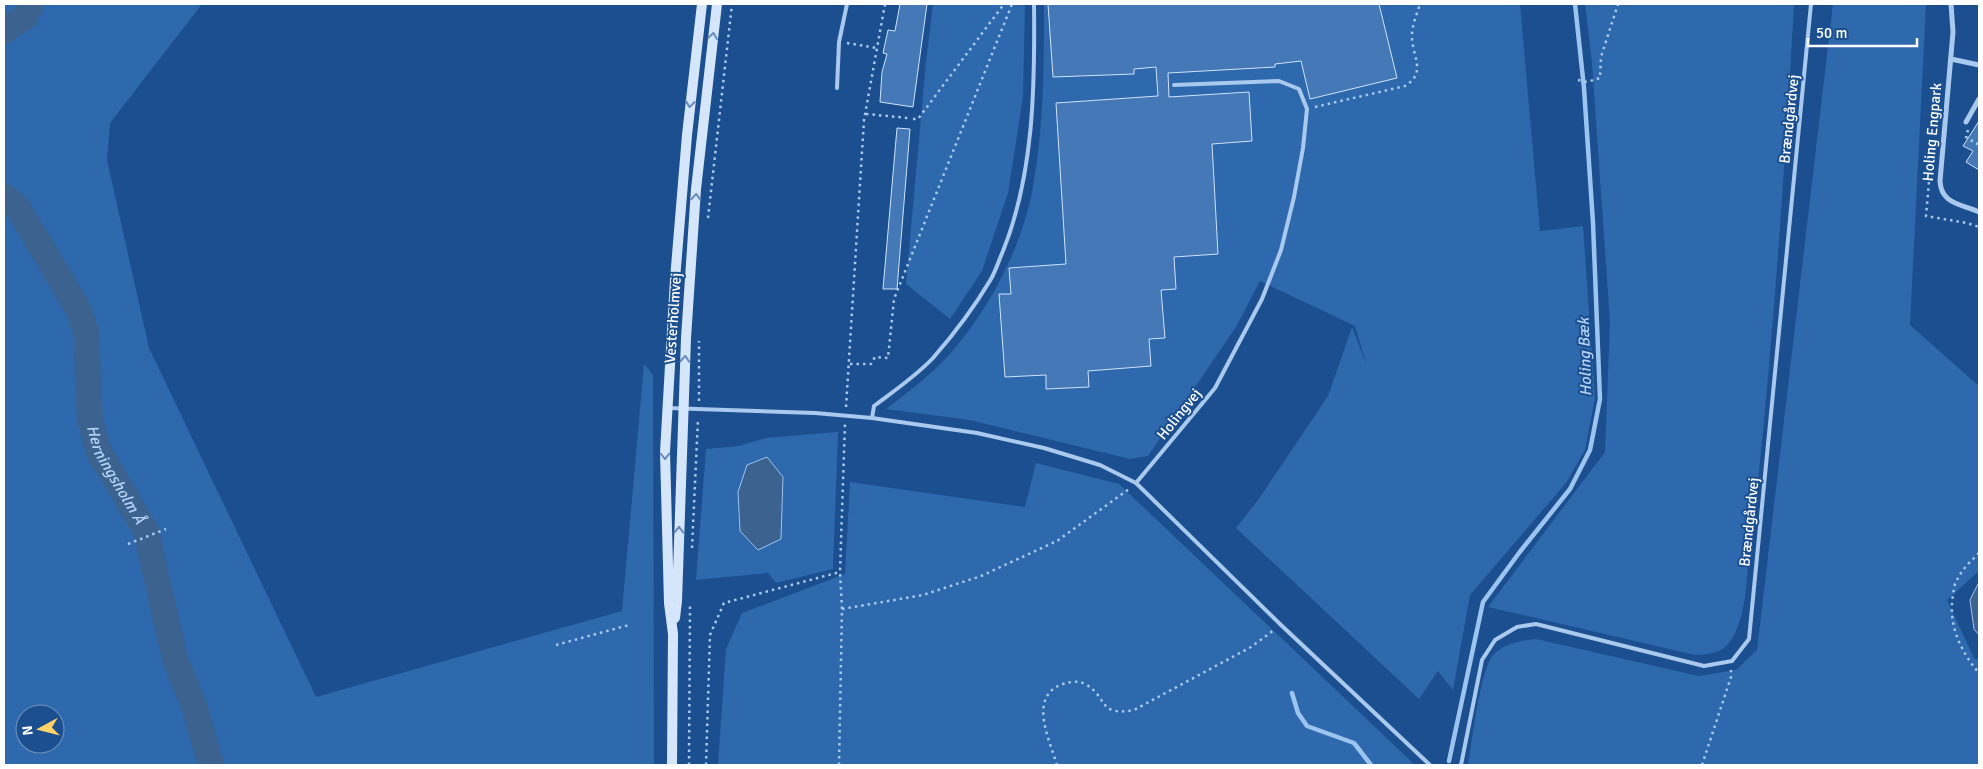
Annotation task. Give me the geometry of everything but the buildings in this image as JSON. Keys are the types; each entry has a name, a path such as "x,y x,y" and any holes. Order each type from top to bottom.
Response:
{"street":[{"name":"Vesterholmvej","path":"673,634 669,603 665,452 675,279 702,4"},
{"name":"Vesterholmvej","path":"672,765 673,634 677,601 682,408 696,189 717,4"},
{"name":"Holing Engpark","path":"1951,4 1953,32 1940,192 1946,199 1979,212"},
{"path":"1951,59 1979,65"},
{"path":"1966,122 1979,99"}],"lane":[{"path":"837,88 839,42 847,4"},
{"path":"872,418 874,406 915,375 964,320 992,277 1013,225 1025,170 1030,118 1035,45 1034,4"},
{"name":"Brændgårdvej","path":"1732,661 1749,639 1811,4"},
{"path":"1174,85 1280,81 1299,89 1307,109"},
{"name":"Holingvej","path":"1136,483 1215,388 1262,299 1281,250 1294,197 1303,148 1307,109"},
{"path":"668,408 777,410 872,418 978,433 1044,448 1100,465 1136,483 1281,625 1430,765"},
{"path":"1461,765 1482,660 1495,640 1517,627 1536,624 1704,666 1732,661"}],"path":[{"path":"707,221 732,4"},
{"path":"839,765 842,609 840,572 846,415 866,114 885,4"},
{"path":"913,119 918,119 1004,4"},
{"path":"850,364 871,364 875,357 888,358 894,299 1012,4"},
{"path":"1307,109 1405,86 1411,82 1416,76 1417,70 1412,33 1420,4"},
{"path":"1578,80 1587,82 1600,78 1601,56 1618,4"},
{"path":"839,42 877,48"},
{"path":"866,114 908,118"},
{"path":"1966,122 1971,126 1966,138 1976,144 1979,140"},
{"path":"1926,216 1979,227"},
{"path":"692,555 699,408 699,337"},
{"path":"842,609 923,595 981,576 1057,541 1136,483"},
{"path":"128,544 166,529"},
{"path":"1979,553 1963,570 1956,581 1952,605 1958,640 1979,673"},
{"path":"706,765 710,635 724,603 840,572"},
{"path":"689,765 690,605"},
{"path":"556,645 629,625"},
{"path":"1057,765 1044,721 1042,706 1049,693 1059,685 1071,681 1083,682 1091,688 1106,708 1122,712 1134,710 1251,647 1281,625"},
{"path":"1702,765 1731,677 1732,661"}],"shaded area":[{"path":"4,4 202,4 110,123 107,160 149,348 316,697 622,611 644,364 653,375 654,765 4,765"},
{"path":"933,4 1025,4 1023,97 1008,193 982,271 950,319 906,284"},
{"path":"1044,4 1520,4 1540,231 1583,226 1595,398 1585,450 1566,483 1470,595 1453,690 1438,671 1419,699 1236,528 1258,500 1328,396 1352,327 1367,366 1355,326 1260,281 1236,327 1148,456 1130,459 970,420 886,409 934,370 959,343 994,292 1012,255 1026,217 1039,149 1043,77"},
{"path":"1585,4 1794,4 1774,308 1746,592 1741,617 1732,639 1724,648 1714,653 1695,655 1488,607 1605,452 1610,322 1592,63"},
{"path":"1833,4 1926,4 1910,325 1979,386 1979,571 1947,600 1974,658 1979,660 1979,765 1468,765 1480,691 1488,663 1493,655 1508,645 1536,639 1699,676 1736,670 1757,650"},
{"path":"838,432 833,569 776,583 768,573 696,580 706,449 739,446 766,438"},
{"path":"767,457 783,477 781,539 758,550 740,531 738,492 747,465"},
{"path":"1036,463 1119,484 1415,765 718,765 726,649 742,613 845,574 850,482 1025,507"},
{"path":"1979,582 1979,635 1974,629 1970,600"}],"waterway":[{"name":"Herningsholm Å","path":"4,31 25,17 31,4"},
{"name":"Holing Bæk","path":"1449,761 1483,602 1570,489 1590,450 1600,399 1593,223 1584,88 1575,4"},
{"name":"Herningsholm Å","path":"4,196 18,208 78,309 86,332 90,420 99,452 146,531 175,659 194,706 211,765"},
{"path":"1292,693 1298,713 1307,726 1354,743 1371,765"}]}
